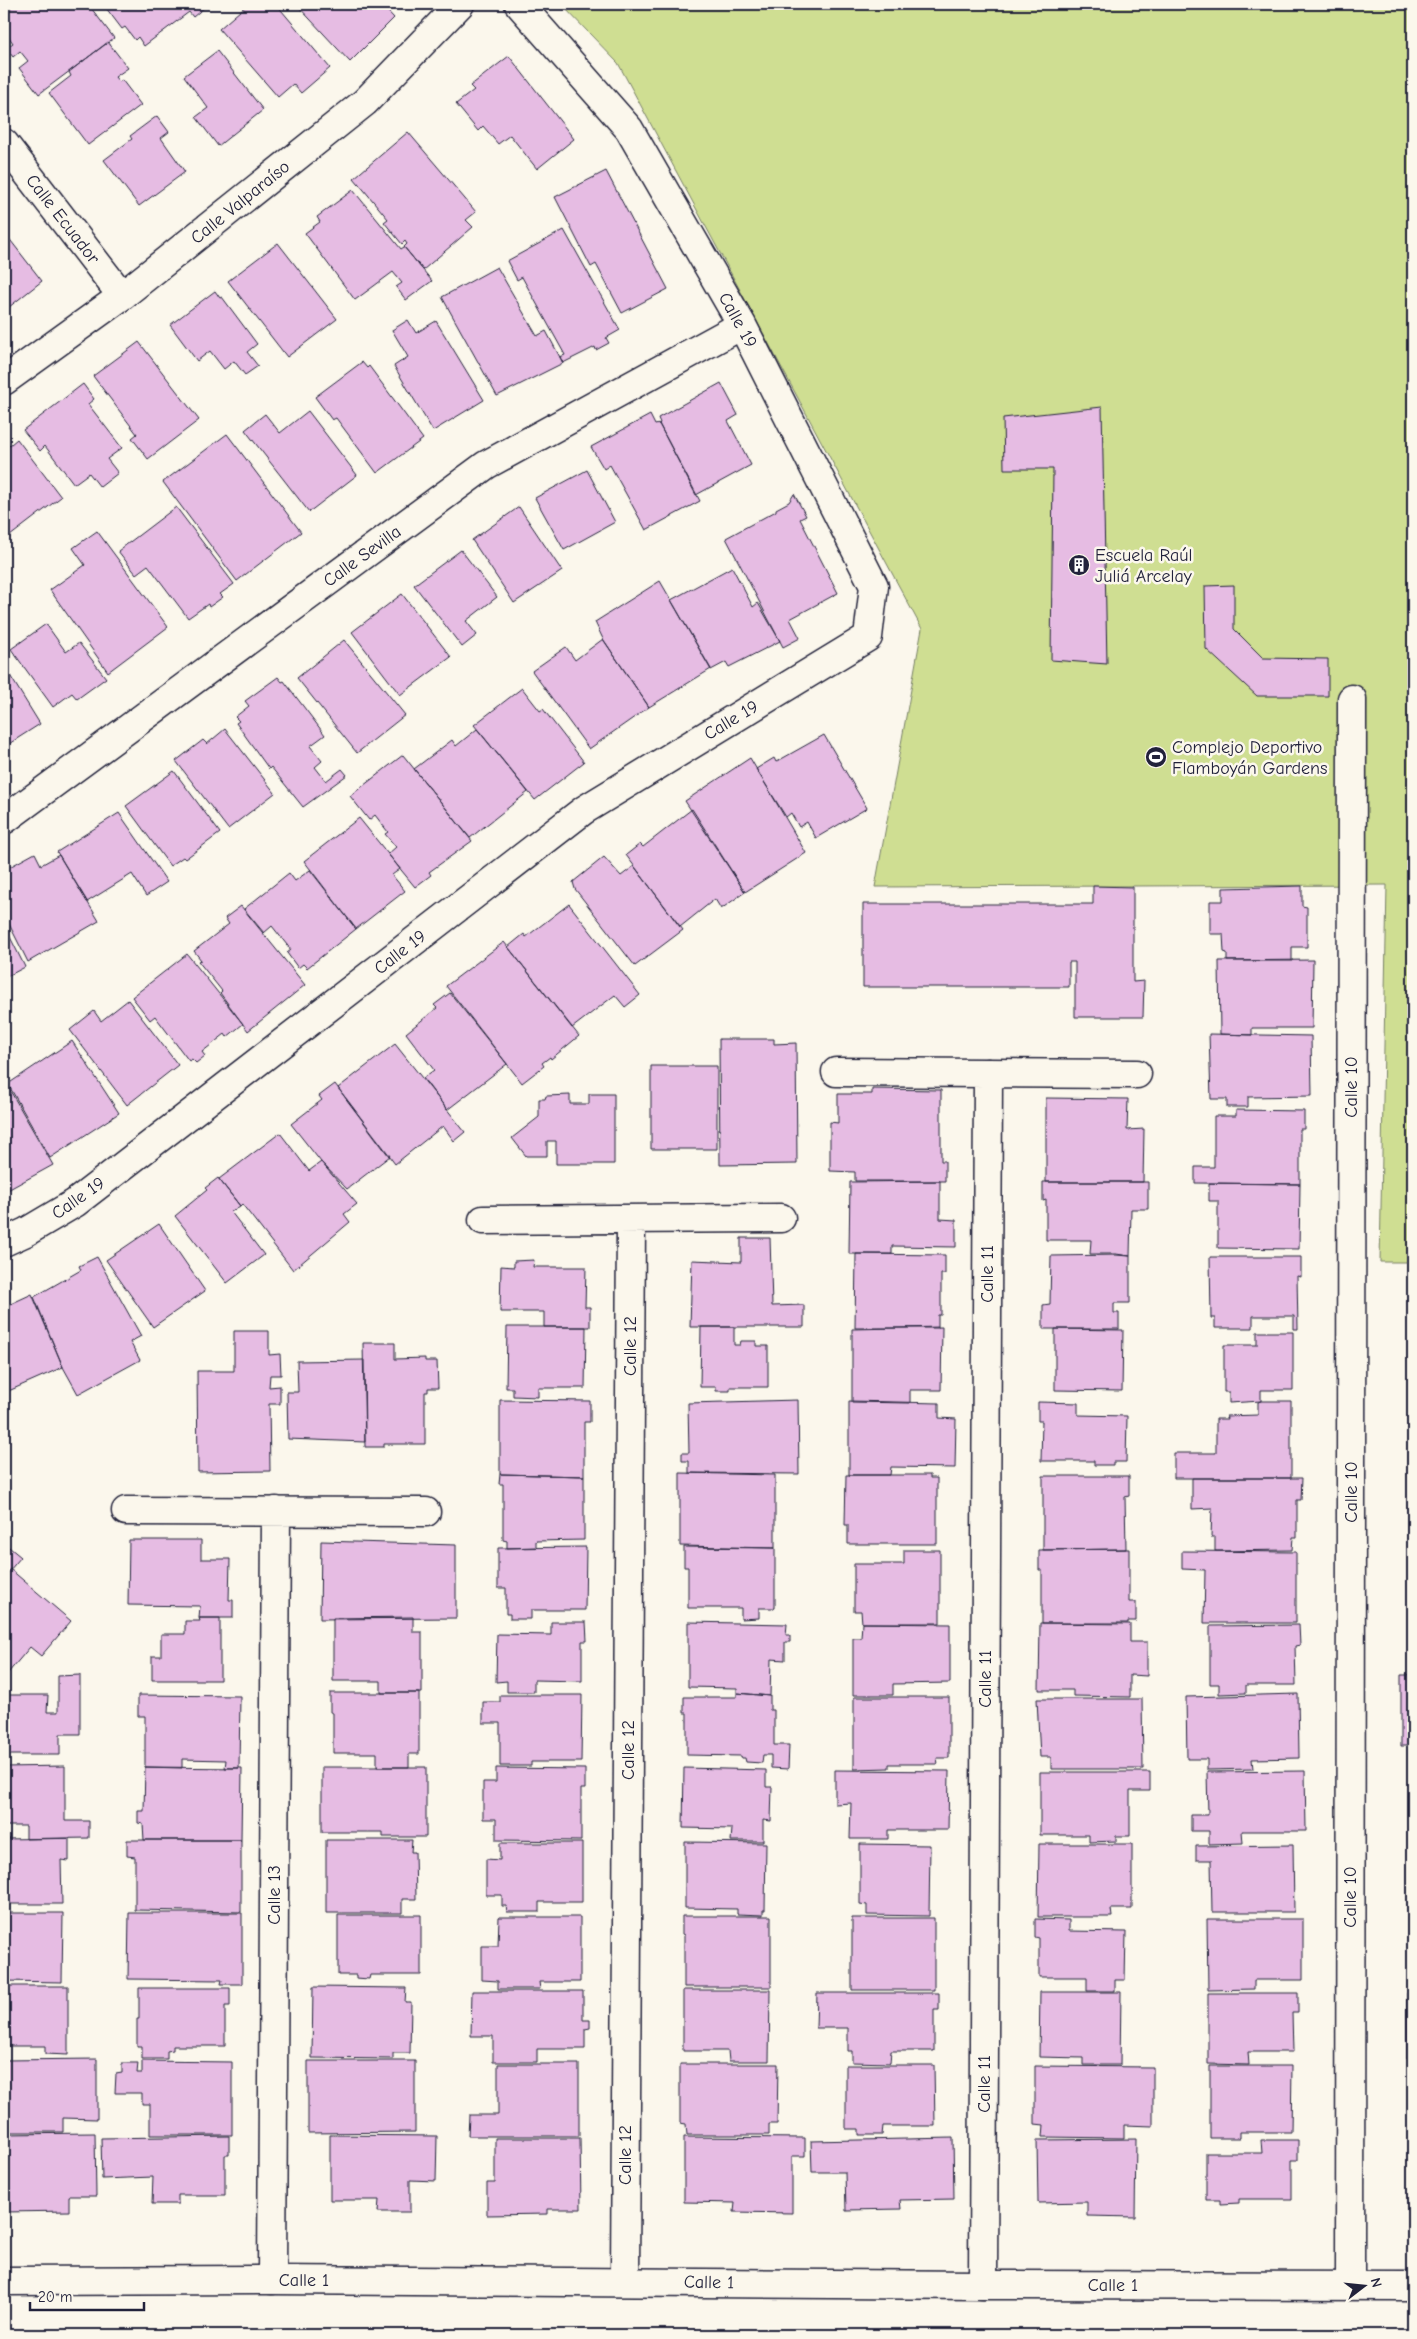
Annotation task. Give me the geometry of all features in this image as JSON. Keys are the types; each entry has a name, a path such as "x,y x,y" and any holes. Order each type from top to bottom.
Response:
{"street":[{"name":"Calle Valparaíso","path":"4,380 122,296 365,102 460,4"},
{"name":"Calle 19","path":"4,1242 26,1232 75,1203 584,810 868,637 874,586 742,325 629,129 518,4"},
{"name":"Calle Ecuador","path":"4,143 122,296"},
{"name":"Calle Sevilla","path":"4,820 486,465 742,325"},
{"name":"Calle 10","path":"1350,2286 1352,699"},
{"path":"836,1072 1137,1074"},
{"name":"Calle 11","path":"983,2285 988,1073"},
{"path":"483,1220 781,1218"},
{"name":"Calle 12","path":"625,2282 631,1220"},
{"name":"Calle 13","path":"272,2280 276,1511"},
{"path":"126,1512 426,1512"},
{"name":"Calle 1","path":"4,2281 272,2280 1413,2286"}],"green space":[{"name":"Complejo Deportivo Flamboyán Gardens","path":"561,4 1413,4 1413,1262 1380,1262 1387,885 875,887 922,629 618,63"}],"building":[{"path":"16,4 88,4 114,38 39,94 19,68 28,61 20,51 13,57 6,48 13,43 4,30 4,13"},
{"path":"103,4 203,4 205,7 193,17 189,12 144,46 138,37 135,40 125,27 122,29"},
{"path":"248,4 276,4 330,68 301,93 293,84 278,97 219,29"},
{"path":"296,4 381,4 394,18 350,62"},
{"path":"108,42 128,68 115,77 119,82 122,80 141,105 88,145 49,93 71,76 69,72"},
{"path":"217,51 263,110 218,146 196,117 208,108 184,76"},
{"path":"509,56 574,139 537,169 510,135 498,144 483,126 478,131 456,104 474,90 470,86"},
{"path":"157,116 169,132 161,138 185,172 139,206 104,160 132,139 130,136"},
{"path":"408,132 476,212 466,220 473,227 423,270 404,247 407,244 405,241 402,244 384,222 388,219 354,178"},
{"path":"606,171 668,289 622,313 596,264 591,267 555,197"},
{"path":"353,190 401,249 404,247 432,281 406,300 396,287 402,283 393,272 355,300 305,233 320,222 317,217"},
{"path":"564,230 620,330 606,338 609,343 596,350 595,347 563,363 560,357 565,355 522,277 517,280 507,261"},
{"path":"4,232 42,281 4,311"},
{"path":"278,243 337,319 287,357 228,281"},
{"path":"497,267 537,336 546,331 563,363 497,396 442,297"},
{"path":"215,291 220,298 222,297 257,344 247,352 258,366 245,375 234,361 224,369 210,351 197,361 170,325"},
{"path":"408,320 416,333 436,321 484,400 433,431 394,366 408,357 392,330"},
{"path":"139,342 199,420 148,459 132,438 137,434 93,376"},
{"path":"362,362 367,368 369,366 423,439 377,473 336,418 332,420 315,397"},
{"path":"721,383 738,415 728,421 751,465 696,495 659,424 658,418"},
{"path":"83,384 94,399 88,404 122,448 107,459 118,473 100,487 89,473 74,484 45,446 40,451 23,430"},
{"name":"Escuela Raúl Juliá Arcelay","path":"1102,407 1107,664 1051,660 1053,469 1004,469 1003,418"},
{"path":"308,411 357,475 309,512 245,430 265,414 280,433"},
{"path":"650,415 655,425 659,424 700,501 646,530 610,465 604,469 591,447"},
{"path":"227,434 301,532 237,581 163,482"},
{"path":"17,439 61,497 10,536 4,528 4,450"},
{"path":"587,470 615,522 564,550 535,498"},
{"path":"794,494 806,516 800,519 838,593 790,619 800,638 783,647 726,538 776,511 776,509 789,502"},
{"path":"176,507 234,584 220,594 223,597 209,607 208,604 188,618 148,565 136,574 118,551"},
{"path":"519,507 562,571 514,603 472,540"},
{"path":"97,531 168,627 108,672 50,590 85,565 73,548"},
{"path":"461,550 497,597 466,621 477,635 462,647 414,585"},
{"path":"732,567 753,607 758,603 780,641 729,667 726,662 711,670 671,600"},
{"path":"660,581 711,669 649,707 603,639 595,622"},
{"path":"1234,585 1234,629 1263,658 1328,659 1328,696 1257,696 1206,649 1205,586"},
{"path":"402,594 451,657 400,695 352,632"},
{"path":"46,624 66,652 79,643 106,678 77,699 72,693 53,707 11,649"},
{"path":"603,639 649,707 589,749 532,671 566,647 575,660"},
{"path":"344,640 405,715 357,753 297,678"},
{"path":"4,660 8,667 6,669 40,724 4,747"},
{"path":"278,677 282,682 284,681 325,735 310,746 322,761 315,767 326,781 342,769 347,775 303,807 271,767 269,769 236,723 239,721 235,717 249,706 245,701"},
{"path":"522,688 540,711 543,709 584,762 535,800 474,725"},
{"path":"225,729 275,793 228,829 176,761 203,740 207,744"},
{"path":"477,729 528,792 470,838 414,769 452,740 456,746"},
{"path":"824,735 867,808 816,838 807,822 799,827 791,813 786,817 756,769 774,758 776,762"},
{"path":"403,755 472,841 429,872 431,875 415,887 388,854 396,847 385,834 388,832 375,815 369,820 350,796"},
{"path":"750,758 806,853 745,892 685,801"},
{"path":"174,771 220,833 185,859 183,857 170,866 126,806"},
{"path":"692,809 745,892 721,909 715,899 680,927 626,855 640,844 643,847"},
{"path":"119,813 167,882 146,896 132,874 87,902 57,852"},
{"path":"359,818 400,869 392,875 405,891 356,929 304,861"},
{"path":"35,853 41,865 59,855 99,921 28,962 4,914 4,870"},
{"path":"604,857 621,876 634,866 683,930 635,966 575,889 573,882"},
{"path":"310,870 356,929 307,968 303,964 298,968 287,953 291,950 272,926 264,933 244,909 289,873 295,881"},
{"path":"1093,886 1133,887 1133,982 1144,981 1143,1017 1075,1017 1075,962 1069,962 1069,987 863,987 863,904 1093,904"},
{"path":"1302,886 1302,906 1307,907 1307,947 1292,947 1292,961 1227,961 1227,953 1224,952 1223,934 1210,934 1210,901 1223,901 1223,888"},
{"path":"569,904 640,995 625,1007 615,995 572,1028 508,947 524,934 526,937"},
{"path":"241,906 305,985 248,1031 220,993 222,991 198,961 201,960 194,951 229,924 225,918"},
{"path":"4,925 25,967 4,978"},
{"path":"504,942 579,1036 551,1059 550,1057 542,1063 544,1066 522,1083 446,986"},
{"path":"187,954 243,1024 227,1037 225,1034 202,1052 205,1056 196,1063 192,1059 189,1061 155,1016 150,1020 132,997"},
{"path":"1313,960 1312,1028 1252,1028 1252,1035 1220,1034 1219,961"},
{"path":"450,993 507,1064 447,1110 423,1078 434,1070 406,1033 437,1008 434,1005"},
{"path":"128,1000 178,1065 127,1105 70,1030 94,1011 101,1021"},
{"path":"1209,1034 1311,1036 1312,1096 1248,1097 1248,1107 1227,1107 1227,1099 1211,1099"},
{"path":"719,1039 774,1039 774,1044 796,1043 797,1164 720,1165"},
{"path":"72,1041 119,1113 50,1158 8,1084"},
{"path":"395,1044 465,1132 454,1141 443,1126 395,1164 338,1088"},
{"path":"651,1066 717,1066 717,1149 651,1149"},
{"path":"4,1080 53,1165 4,1192"},
{"path":"335,1084 390,1156 347,1189 321,1162 291,1124 322,1100 319,1096"},
{"path":"872,1089 941,1090 941,1161 945,1161 945,1181 855,1181 855,1172 830,1171 830,1122 838,1123 838,1094 872,1094"},
{"path":"589,1094 614,1094 614,1164 556,1164 556,1141 547,1141 547,1156 526,1156 512,1138 539,1117 539,1099 545,1099 546,1096 570,1095 570,1104 589,1104"},
{"path":"1046,1098 1128,1099 1127,1130 1144,1129 1143,1182 1046,1182"},
{"path":"1236,1110 1304,1111 1304,1129 1300,1129 1300,1184 1195,1183 1195,1167 1214,1167 1214,1116 1236,1116"},
{"path":"280,1133 309,1171 321,1162 357,1204 344,1214 350,1222 293,1270 242,1204 240,1206 219,1179"},
{"path":"218,1178 240,1206 231,1212 264,1255 227,1283 175,1216 207,1190 205,1188"},
{"path":"940,1181 940,1219 956,1220 956,1247 892,1246 892,1254 849,1254 850,1182"},
{"path":"1043,1182 1148,1182 1148,1209 1131,1209 1130,1256 1090,1254 1091,1240 1046,1240 1046,1200 1043,1201"},
{"path":"1209,1183 1300,1184 1299,1249 1218,1248 1218,1201 1209,1201"},
{"path":"159,1224 205,1291 153,1327 106,1260"},
{"path":"741,1238 770,1238 772,1306 804,1305 804,1327 690,1327 692,1260 741,1262"},
{"path":"856,1254 945,1255 945,1274 941,1274 941,1315 938,1315 938,1328 855,1328"},
{"path":"1051,1256 1130,1256 1130,1303 1114,1303 1114,1313 1119,1313 1119,1329 1043,1329 1043,1305 1050,1304"},
{"path":"97,1257 141,1336 130,1342 140,1360 78,1394 63,1367 34,1297 81,1270 79,1266"},
{"path":"1210,1257 1301,1257 1301,1277 1297,1276 1298,1329 1294,1329 1294,1316 1253,1316 1253,1328 1215,1328 1215,1318 1211,1318"},
{"path":"534,1260 533,1267 586,1267 585,1307 590,1307 590,1327 544,1327 544,1312 500,1312 501,1266 514,1267 514,1261"},
{"path":"32,1294 63,1367 4,1393 4,1307"},
{"path":"507,1327 586,1327 585,1388 538,1388 538,1397 513,1396 513,1388 506,1388"},
{"path":"701,1327 734,1327 734,1345 740,1345 741,1341 756,1341 756,1346 768,1346 768,1387 730,1387 730,1391 716,1391 716,1387 700,1387"},
{"path":"942,1327 941,1390 910,1390 910,1403 852,1402 852,1329"},
{"path":"1055,1329 1123,1330 1122,1391 1055,1390"},
{"path":"234,1331 269,1331 269,1355 280,1354 281,1375 270,1375 269,1387 280,1386 280,1404 269,1404 270,1471 198,1472 197,1371 234,1371"},
{"path":"1257,1332 1293,1332 1293,1390 1261,1390 1261,1401 1229,1403 1229,1392 1224,1392 1224,1345 1257,1345"},
{"path":"363,1343 395,1343 395,1359 425,1358 425,1361 437,1361 438,1388 428,1388 428,1392 425,1392 425,1444 384,1444 384,1447 365,1447"},
{"path":"364,1360 365,1442 288,1439 287,1392 298,1392 297,1361"},
{"path":"500,1400 590,1401 590,1422 584,1422 584,1476 500,1474"},
{"path":"798,1400 799,1474 689,1473 689,1461 682,1461 682,1453 689,1453 688,1403"},
{"path":"849,1401 939,1403 939,1418 956,1419 955,1468 891,1467 890,1475 849,1475"},
{"path":"1291,1401 1291,1478 1174,1478 1174,1453 1216,1453 1216,1419 1227,1419 1226,1416 1258,1415 1258,1402"},
{"path":"1038,1402 1078,1403 1078,1415 1127,1416 1126,1462 1113,1462 1113,1465 1094,1465 1094,1461 1041,1461 1042,1421 1038,1421"},
{"path":"680,1473 775,1475 775,1548 680,1546"},
{"path":"500,1474 584,1476 584,1540 536,1541 536,1547 507,1548 507,1541 503,1540 503,1484 499,1484"},
{"path":"846,1475 930,1475 930,1478 937,1478 937,1544 848,1544 848,1525 845,1525"},
{"path":"1043,1476 1129,1476 1129,1496 1125,1497 1126,1549 1043,1550"},
{"path":"1192,1478 1302,1478 1301,1500 1297,1500 1297,1537 1293,1537 1292,1550 1215,1551 1215,1537 1211,1537 1212,1508 1192,1509"},
{"path":"129,1540 201,1540 201,1559 230,1559 229,1600 233,1600 233,1618 199,1618 200,1606 128,1605"},
{"path":"321,1541 456,1545 456,1618 320,1619"},
{"path":"4,1543 21,1557 4,1577"},
{"path":"586,1547 585,1610 531,1610 531,1619 510,1619 510,1614 506,1614 506,1588 498,1588 498,1548"},
{"path":"684,1547 775,1548 775,1608 759,1608 759,1618 741,1619 741,1608 688,1608 688,1567 684,1567"},
{"path":"1129,1549 1129,1602 1136,1602 1136,1621 1128,1621 1128,1623 1042,1623 1042,1570 1039,1570 1039,1550"},
{"path":"904,1550 940,1550 940,1623 862,1623 861,1611 854,1611 854,1564 904,1564"},
{"path":"1182,1551 1296,1552 1296,1623 1204,1623 1205,1570 1182,1569"},
{"path":"10,1569 71,1621 41,1656 30,1647 8,1673 4,1670 4,1577"},
{"path":"413,1617 413,1632 422,1632 422,1693 381,1693 381,1681 333,1681 333,1618"},
{"path":"199,1618 220,1618 220,1680 152,1680 152,1656 161,1656 161,1634 185,1634 185,1621 200,1621"},
{"path":"551,1622 586,1622 587,1641 582,1641 582,1681 534,1680 534,1692 507,1692 507,1681 496,1682 497,1634 551,1635"},
{"path":"688,1622 787,1624 786,1635 790,1635 790,1642 785,1642 785,1660 771,1659 770,1696 737,1693 737,1688 688,1687"},
{"path":"862,1623 950,1624 950,1683 893,1684 893,1695 853,1695 853,1638 861,1638"},
{"path":"1040,1623 1130,1624 1130,1642 1147,1642 1147,1676 1130,1675 1130,1697 1073,1696 1073,1690 1039,1690"},
{"path":"1299,1625 1300,1645 1295,1646 1296,1685 1246,1685 1246,1693 1219,1694 1219,1684 1210,1684 1210,1626"},
{"path":"80,1675 80,1734 60,1734 60,1755 4,1755 4,1695 48,1695 47,1712 58,1712 58,1676"},
{"path":"1401,1675 1413,1675 1413,1746 1401,1746"},
{"path":"330,1693 419,1693 419,1754 409,1754 409,1767 377,1767 377,1753 333,1753 333,1713 330,1712"},
{"path":"737,1693 770,1696 770,1710 774,1710 774,1745 789,1745 788,1769 771,1768 771,1755 763,1755 762,1763 746,1762 745,1758 741,1756 687,1755 687,1713 684,1713 684,1697 737,1697"},
{"path":"1298,1694 1299,1758 1252,1759 1253,1769 1207,1770 1207,1759 1187,1759 1186,1697"},
{"path":"138,1695 240,1696 239,1768 225,1768 226,1760 182,1759 182,1768 145,1767 145,1716 138,1716"},
{"path":"500,1695 582,1695 581,1762 531,1762 531,1766 500,1766 500,1723 483,1723 483,1702 500,1702"},
{"path":"854,1697 949,1697 949,1758 937,1758 938,1764 889,1764 889,1768 854,1769"},
{"path":"1037,1699 1142,1699 1143,1769 1051,1769 1051,1757 1040,1757"},
{"path":"65,1766 65,1821 89,1821 89,1838 26,1839 26,1826 4,1826 4,1767"},
{"path":"145,1767 242,1768 241,1840 144,1840 143,1824 138,1823 138,1811 144,1811"},
{"path":"322,1767 426,1767 426,1837 383,1837 383,1832 322,1832"},
{"path":"496,1768 585,1769 585,1789 581,1789 581,1841 496,1840 496,1819 483,1819 483,1782 496,1782"},
{"path":"684,1768 766,1770 766,1787 772,1787 771,1821 763,1820 763,1841 731,1841 732,1829 683,1828"},
{"path":"835,1770 949,1771 948,1830 888,1830 888,1839 850,1839 851,1803 835,1804"},
{"path":"1305,1771 1306,1831 1242,1831 1243,1843 1209,1844 1209,1831 1191,1831 1191,1815 1208,1815 1207,1772"},
{"path":"1040,1772 1150,1772 1150,1791 1130,1791 1130,1836 1116,1836 1116,1841 1089,1842 1089,1835 1040,1835"},
{"path":"69,1838 69,1861 61,1860 62,1904 4,1904 4,1839"},
{"path":"127,1840 241,1840 241,1912 135,1910 135,1857 127,1856"},
{"path":"326,1840 412,1840 411,1852 415,1852 416,1899 402,1899 402,1913 326,1913"},
{"path":"685,1842 766,1843 765,1910 763,1910 763,1915 737,1914 737,1909 685,1908"},
{"path":"500,1843 582,1843 582,1902 539,1902 539,1912 507,1912 506,1906 502,1906 502,1895 486,1895 486,1859 500,1860"},
{"path":"860,1844 930,1845 929,1916 867,1915 867,1905 860,1904"},
{"path":"1039,1844 1132,1844 1132,1909 1111,1909 1112,1917 1038,1917"},
{"path":"1293,1845 1294,1912 1212,1912 1211,1860 1196,1860 1196,1846"},
{"path":"4,1913 63,1913 62,1982 4,1981"},
{"path":"129,1913 242,1913 242,1984 221,1984 222,1980 128,1979"},
{"path":"338,1915 421,1915 421,1975 370,1975 369,1979 356,1978 356,1975 338,1975"},
{"path":"682,1916 771,1916 771,1987 684,1987"},
{"path":"499,1917 580,1917 580,1982 539,1982 540,1989 498,1989 498,1981 482,1980 482,1946 498,1946"},
{"path":"852,1918 934,1918 934,1990 852,1990"},
{"path":"1035,1919 1069,1920 1069,1931 1126,1932 1125,1980 1115,1980 1115,1991 1087,1991 1087,1977 1039,1977 1039,1938 1035,1937"},
{"path":"1207,1919 1303,1919 1303,1980 1254,1980 1254,1989 1208,1990"},
{"path":"4,1986 68,1986 68,2055 45,2054 45,2046 4,2046"},
{"path":"313,1987 406,1988 405,2002 411,2002 410,2053 393,2053 393,2059 312,2058"},
{"path":"139,1988 230,1988 230,2006 225,2006 225,2046 173,2046 173,2050 167,2051 167,2059 142,2059 142,2046 137,2046"},
{"path":"683,1990 770,1990 769,2061 729,2061 728,2051 683,2051"},
{"path":"472,1991 583,1991 583,2020 590,2020 590,2028 585,2029 585,2049 537,2049 537,2062 493,2062 493,2036 471,2036"},
{"path":"1040,1992 1121,1992 1120,2065 1083,2065 1083,2058 1039,2057"},
{"path":"817,1993 939,1993 939,2010 934,2010 934,2051 891,2051 890,2063 852,2062 852,2051 848,2051 848,2028 816,2028"},
{"path":"1208,1993 1298,1993 1298,2013 1292,2013 1293,2052 1248,2052 1249,2065 1208,2064"},
{"path":"1407,1993 1413,1993 1413,2074 1410,2074 1411,2058 1407,2058"},
{"path":"97,2059 97,2119 63,2118 63,2132 4,2132 4,2060"},
{"path":"142,2061 232,2062 232,2135 150,2135 150,2104 142,2104 142,2093 115,2093 116,2074 122,2073 122,2063 138,2063 137,2073 142,2073"},
{"path":"308,2061 415,2061 415,2132 308,2133"},
{"path":"498,2064 579,2064 579,2136 468,2136 469,2115 498,2115"},
{"path":"680,2064 778,2064 777,2124 769,2124 769,2135 687,2135 686,2124 680,2123"},
{"path":"846,2065 934,2065 935,2126 883,2126 882,2135 859,2135 859,2129 846,2129"},
{"path":"1035,2066 1153,2067 1153,2126 1124,2125 1124,2138 1043,2137 1044,2125 1035,2124"},
{"path":"1210,2066 1292,2066 1291,2132 1240,2132 1240,2138 1210,2138"},
{"path":"1413,2081 1413,2187 1412,2187"},
{"path":"95,2133 96,2196 69,2196 69,2211 4,2212 4,2134"},
{"path":"330,2135 437,2136 436,2181 410,2180 410,2212 378,2212 379,2200 330,2200"},
{"path":"229,2136 229,2155 225,2155 225,2195 178,2195 178,2204 152,2204 153,2177 102,2179 101,2138"},
{"path":"684,2137 805,2138 805,2156 792,2156 792,2213 734,2212 735,2203 684,2202"},
{"path":"495,2138 580,2138 581,2209 548,2209 548,2214 487,2215 487,2183 495,2183"},
{"path":"953,2138 954,2199 900,2200 901,2209 846,2210 845,2172 812,2172 811,2141"},
{"path":"1136,2139 1135,2217 1087,2216 1087,2202 1038,2203 1037,2140"},
{"path":"1261,2140 1298,2140 1298,2160 1292,2160 1292,2199 1239,2199 1239,2203 1220,2204 1220,2200 1206,2200 1206,2153 1262,2153"}],"place":[{"name":"Escuela Raúl Juliá Arcelay","path":"1079,565"},
{"name":"Complejo Deportivo Flamboyán Gardens","path":"1156,757"}]}
